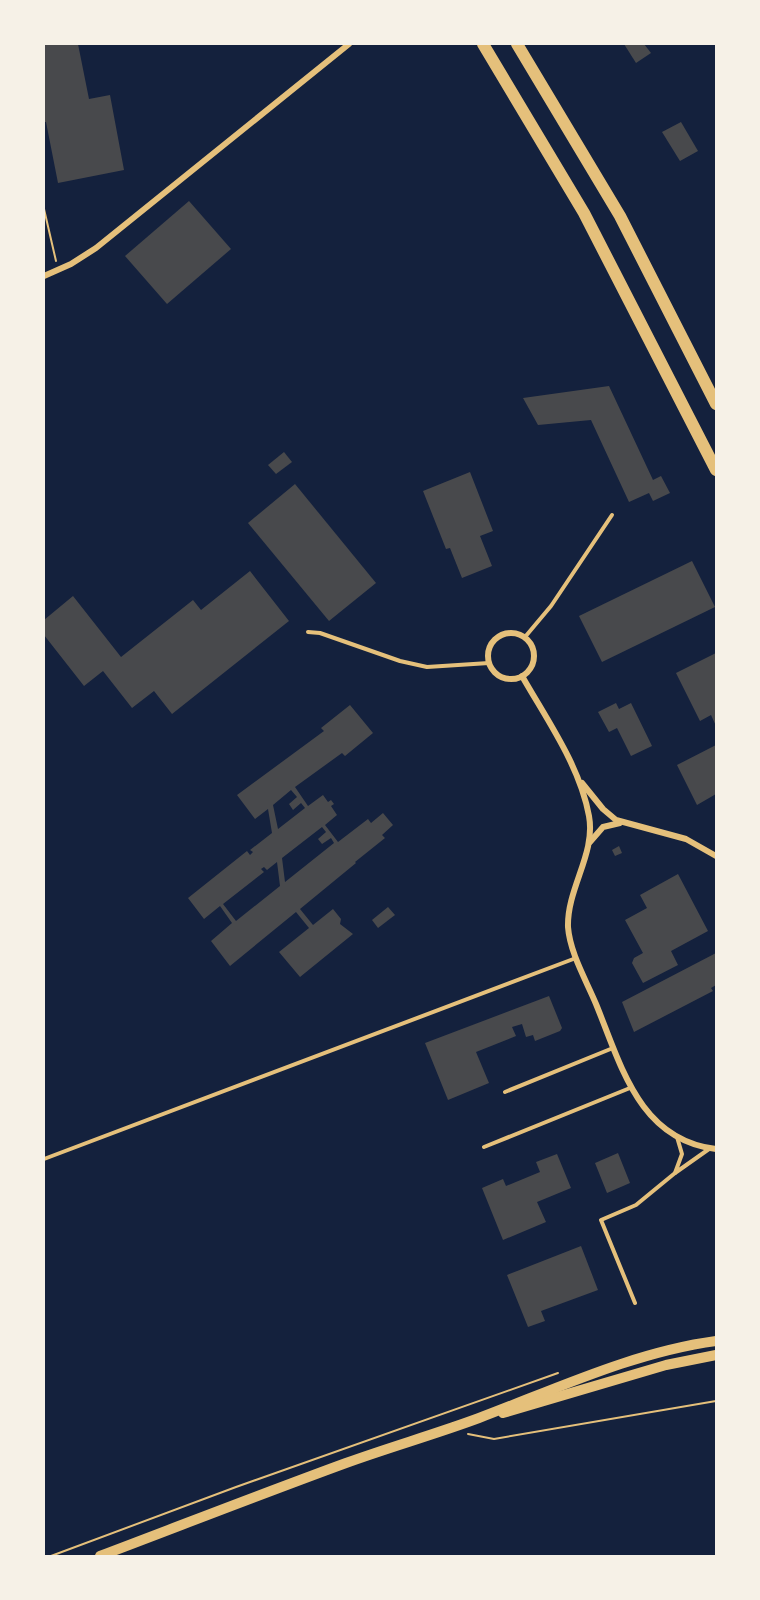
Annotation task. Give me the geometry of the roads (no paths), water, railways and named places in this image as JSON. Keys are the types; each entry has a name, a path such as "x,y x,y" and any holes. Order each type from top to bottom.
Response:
{"highway":[{"path":"483,44 584,213 717,470"},
{"path":"516,44 620,216 717,404"}],"main road":[{"path":"100,1557 346,1463 482,1417 515,1402 627,1363 680,1348 717,1341"},
{"path":"482,1417 520,1409 666,1365 717,1355"}],"street":[{"path":"44,276 59,270 96,248 349,44"},
{"path":"509,632 525,637 535,655 531,667 522,676 512,679 501,677 489,663 489,649 496,638 509,632"},
{"path":"522,676 578,779 603,809 621,823 686,838 717,856"},
{"path":"578,779 589,818 589,843 568,918 569,935 577,958 630,1088 646,1112 676,1137 714,1148"},
{"path":"589,843 603,827 621,823"}],"lane":[{"path":"525,637 551,606 612,515"},
{"path":"308,632 320,633 400,662 427,667 489,663"},
{"path":"44,1159 534,972 577,958"},
{"path":"505,1092 614,1048"},
{"path":"484,1147 630,1088"},
{"path":"675,1173 682,1154 676,1137"},
{"path":"634,1303 602,1220 636,1205 675,1173 714,1148"}]}
